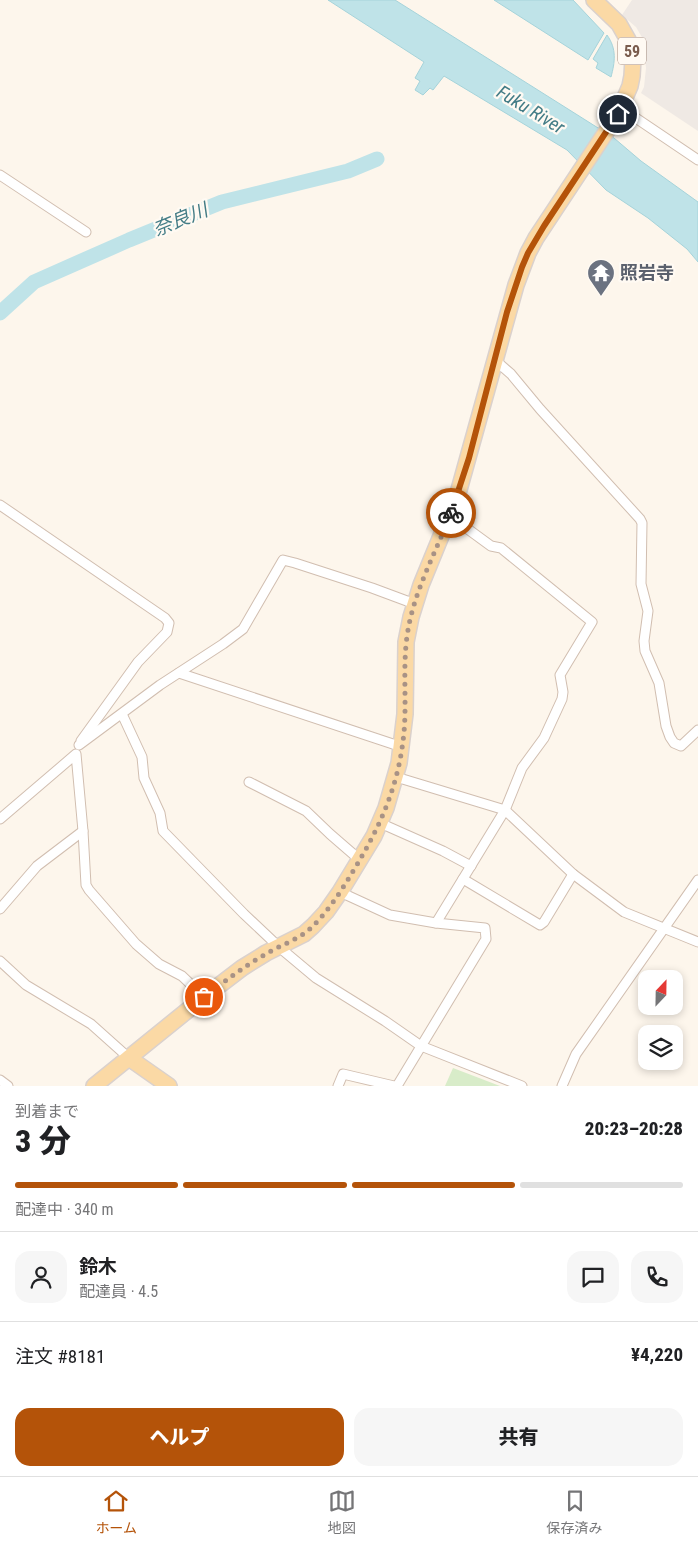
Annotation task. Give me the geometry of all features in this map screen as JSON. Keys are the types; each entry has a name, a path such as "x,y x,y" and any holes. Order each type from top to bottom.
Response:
{"main road":[{"name":"59","path":"128,1058 242,968 304,934 314,926 340,892 380,823 396,777 402,747 405,714 406,642 415,604 450,516 469,458 507,312 522,267 532,246 563,196 619,111 630,86 633,67 628,40 619,24 594,0"},
{"path":"94,1086 128,1058 170,1086"}],"street":[{"path":"619,111 698,160"},
{"path":"0,175 86,232"},
{"path":"495,360 511,374 540,409 640,519 642,523 641,584 648,611 644,641 645,651 659,683 670,737 674,743 682,746 698,730"},
{"path":"0,505 165,618 169,623 167,632 138,662 91,725 78,749 86,885 136,944 159,964 182,976 204,997"},
{"path":"436,923 505,810 522,768 544,738 562,699 563,692 560,674 592,622 501,548 491,546 450,516"},
{"path":"0,819 78,749 122,714 160,685 243,629 283,560 372,588 415,604"},
{"path":"179,673 402,747"},
{"path":"122,714 142,757 144,778 160,813 163,831 279,947 316,978 385,1020 421,1046 522,1086"},
{"path":"396,777 505,810 573,874 624,912 698,942"},
{"path":"249,782 306,811 360,860"},
{"path":"380,823 443,851 471,866"},
{"path":"0,909 37,866 84,831"},
{"path":"463,879 540,925 544,922 573,874"},
{"path":"562,1086 576,1054 698,880"},
{"path":"338,1086 342,1074 396,1086 486,939 485,928 436,923 390,915 340,892"},
{"path":"0,961 26,985 91,1024 128,1058"},
{"path":"0,1080 8,1086"}],"shaded area":[{"path":"632,0 698,0 698,131 641,93 644,87 646,68 643,39 636,27 622,15"}],"green space":[{"path":"453,1068 500,1086 445,1086"}],"water":[{"name":"Fuku River","path":"328,0 395,0 614,138 641,161 698,202 698,262 687,249 648,218 606,190 567,150 444,76 433,90 430,88 423,95 415,90 420,81 415,78 424,62"},
{"path":"494,0 573,0 604,33 588,60"},
{"path":"607,35 614,50 611,77 596,68 598,63 593,59"}],"waterway":[{"name":"奈良川","path":"0,313 34,282 222,202 348,171 377,159"}],"way so far":[{"path":"204,997 242,968 266,953 294,940 314,926 340,892 374,836 396,777 404,733 405,658 408,629 421,585 451,513"}],"place":[{"name":"照岩寺","path":"601,297"}],"route":[{"path":"451,513 469,458 507,312 522,267 544,226 618,114"}]}
